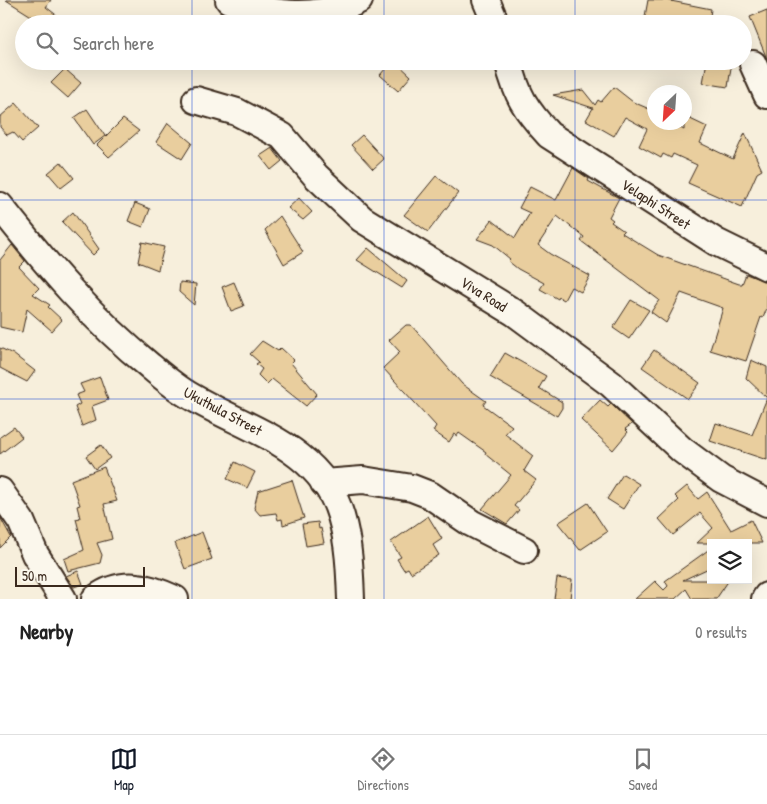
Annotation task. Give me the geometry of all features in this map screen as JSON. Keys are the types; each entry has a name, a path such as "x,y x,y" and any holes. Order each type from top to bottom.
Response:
{"street":[{"path":"229,0 278,14 332,10 359,0"},
{"path":"486,0 492,15"},
{"path":"753,64 767,95"},
{"name":"Velaphi Street","path":"510,70 516,91 529,114 549,135 716,242 767,267"},
{"name":"Viva Road","path":"196,100 237,112 282,136 316,176 362,219 399,244 474,286 515,313 611,384 682,450 721,479 767,503"},
{"name":"Ukuthula Street","path":"0,206 42,257 118,339 192,397 272,436 292,449 310,465 334,496 346,534 351,599"},
{"path":"324,483 363,480 412,488 430,496 471,523 524,550"},
{"path":"0,491 21,521 35,554 64,599"},
{"path":"95,599 106,591 118,586 136,586 175,599"}],"building":[{"path":"6,0 51,0 46,7 56,15 30,15"},
{"path":"648,0 666,0 711,9 710,15 645,15"},
{"path":"767,10 767,59 752,22 752,16"},
{"path":"66,70 81,83 68,98 51,83"},
{"path":"384,70 405,70 411,76 398,91 380,75"},
{"path":"705,70 731,70 728,87 703,83"},
{"path":"614,87 633,102 647,108 647,129 625,117 614,136 586,120 593,108 553,95 583,90 595,105 598,100 601,102"},
{"path":"16,103 38,128 22,142 13,132 7,135 0,127 0,117"},
{"path":"87,109 105,136 93,145 74,118"},
{"path":"123,119 139,131 109,157 97,145"},
{"path":"692,120 707,127 700,143 733,159 745,133 762,170 757,173 742,207 688,183 697,165 673,154 671,158 663,154 661,158 639,146 647,129 692,130"},
{"path":"168,123 192,143 182,159 156,142"},
{"path":"362,135 384,159 373,169 351,145"},
{"path":"272,148 282,161 271,170 260,156"},
{"path":"61,162 74,178 61,188 48,173"},
{"path":"573,168 589,179 588,181 619,198 609,217 613,220 611,222 624,231 622,233 658,255 739,284 742,284 746,274 767,282 767,308 763,318 761,317 746,361 710,350 723,308 681,293 666,323 651,312 659,300 581,241 584,237 557,216 538,245 550,254 590,276 581,292 571,287 564,300 559,297 558,299 540,289 544,283 518,269 508,261 510,259 493,245 477,239 492,220 515,238 530,213 519,208 530,187 556,200"},
{"path":"436,176 458,193 428,232 404,215"},
{"path":"299,198 312,212 303,220 288,208"},
{"path":"135,203 150,209 143,227 128,221"},
{"path":"73,212 99,249 93,255 62,222"},
{"path":"280,216 303,252 284,264 265,230"},
{"path":"142,242 164,247 158,270 138,262"},
{"path":"12,245 25,261 19,267 39,288 33,294 50,305 48,307 62,320 52,331 27,309 22,332 0,327 0,260"},
{"path":"368,248 407,281 402,288 357,260"},
{"path":"180,282 196,284 194,305 179,292"},
{"path":"234,282 244,306 231,311 222,287"},
{"path":"631,300 649,310 629,339 613,328"},
{"path":"406,325 411,325 462,384 486,401 483,405 512,426 505,434 533,456 524,471 536,480 514,506 519,510 507,524 482,509 511,475 485,454 486,452 459,433 457,436 454,434 449,442 433,431 436,426 383,368 400,352 389,340"},
{"path":"262,341 278,351 281,348 294,360 291,363 317,394 306,406 272,379 267,384 258,375 262,369 256,364 259,362 250,354"},
{"path":"0,348 13,354 35,371 27,382 0,368"},
{"path":"654,350 700,383 688,399 642,367"},
{"path":"505,353 546,376 539,388 562,402 562,408 557,416 490,377"},
{"path":"751,360 767,367 767,398 746,378"},
{"path":"100,377 108,400 92,406 96,420 82,426 75,407 80,404 76,395 84,392 80,384"},
{"path":"767,398 767,460 710,441 716,423 752,435"},
{"path":"600,400 608,407 611,404 632,424 625,429 628,432 613,450 581,420"},
{"path":"14,427 22,437 0,454 0,437"},
{"path":"101,445 110,458 95,469 86,456"},
{"path":"235,462 255,472 247,488 227,479"},
{"path":"104,467 117,501 104,504 112,539 97,543 102,555 100,563 68,571 64,559 84,550 76,519 80,518 77,506 80,505 71,480"},
{"path":"623,474 639,484 623,509 607,499"},
{"path":"292,480 304,518 283,525 282,519 278,520 276,513 260,515 254,508 258,491"},
{"path":"687,486 698,499 707,492 731,530 751,520 762,543 752,543 752,539 707,539 707,543 697,543 713,528 700,513 673,535 659,519 679,500 675,496"},
{"path":"588,503 607,532 580,550 558,523"},
{"path":"428,516 442,539 433,545 439,555 411,573 408,568 404,570 397,559 401,557 391,542"},
{"path":"0,517 11,537 0,548"},
{"path":"318,522 324,543 306,546 302,524"},
{"path":"202,532 212,559 185,569 175,543"},
{"path":"707,551 707,569 683,580 707,580 707,584 726,584 716,599 692,599 686,589 675,599 635,599 655,581 664,590 668,586 665,581"},
{"path":"78,571 83,584 74,587 66,576"},
{"path":"557,578 572,580 570,599 554,599"}]}
